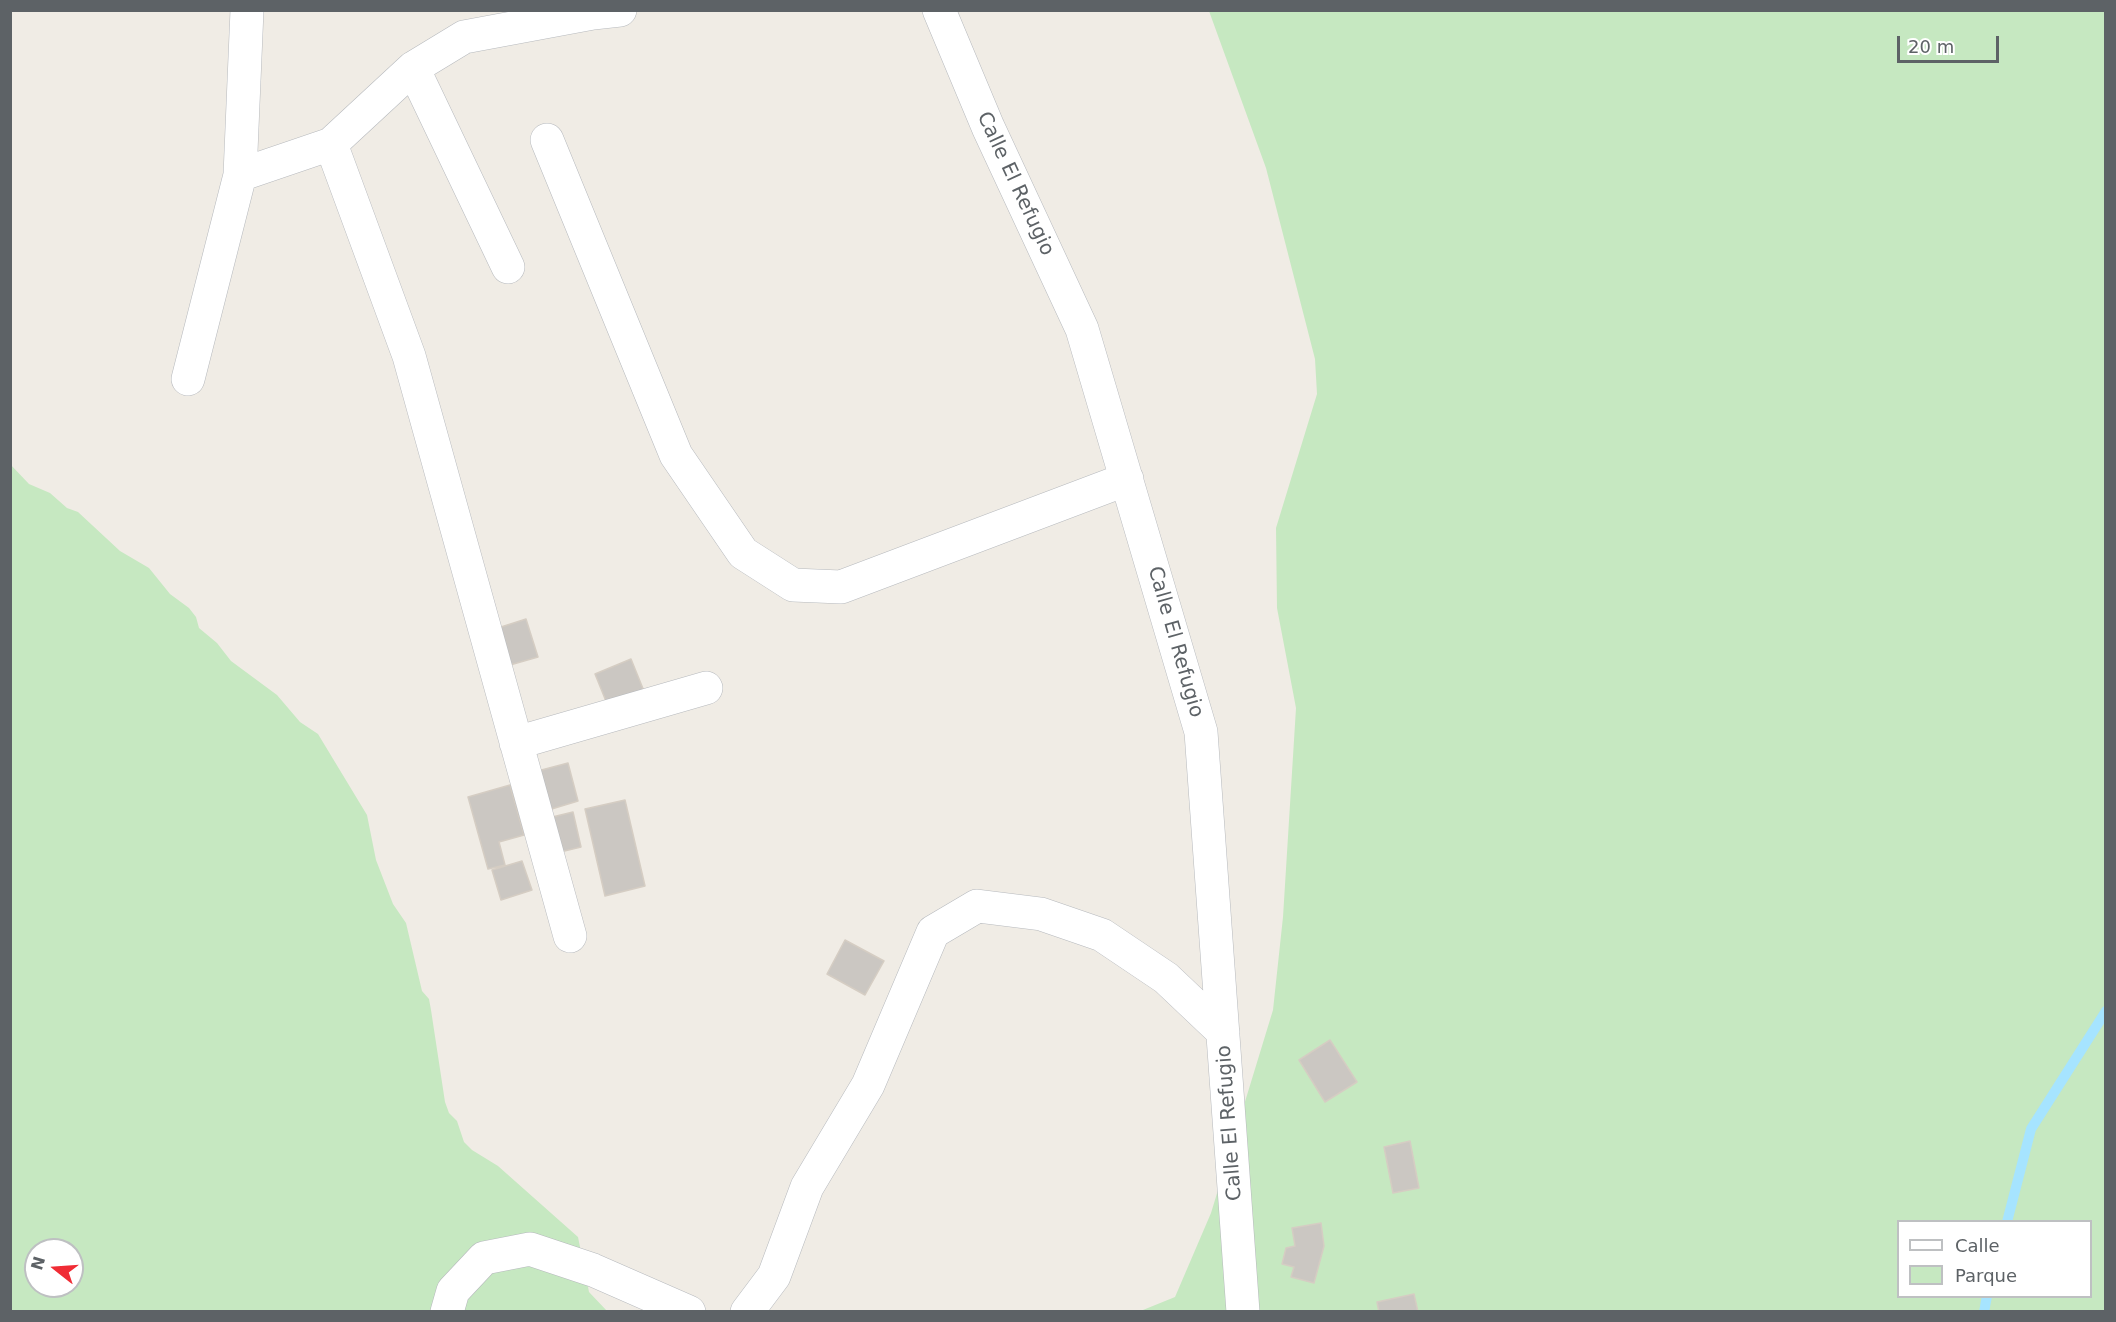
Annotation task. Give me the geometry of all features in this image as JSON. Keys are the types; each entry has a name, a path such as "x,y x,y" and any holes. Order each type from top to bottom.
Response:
{"street":[{"path":"188,379 240,175 247,10"},
{"path":"240,175 331,144 412,68 464,37 620,10"},
{"name":"Calle El Refugio","path":"939,10 988,127 1082,329 1201,732 1243,1311"},
{"path":"412,68 508,267"},
{"path":"547,140 676,455 743,553 793,585 841,587 1127,479"},
{"path":"331,144 409,356 570,936"},
{"path":"516,743 706,688"},
{"path":"747,1311 774,1276 807,1187 868,1085 933,932 977,906 1041,914 1102,935 1166,978 1223,1032"},
{"path":"447,1311 453,1292 484,1257 530,1249 593,1270 689,1311"}],"green space":[{"path":"1209,11 2105,11 2105,1311 1138,1312 1175,1297 1211,1213 1273,1010 1283,917 1296,708 1277,608 1276,528 1317,394 1315,359 1266,168"},
{"path":"10,464 29,484 50,493 67,508 78,512 120,551 149,568 170,594 189,608 196,617 199,628 217,643 231,661 277,695 300,722 318,734 367,815 376,860 393,904 406,923 422,991 429,999 445,1102 449,1113 457,1121 464,1142 472,1150 498,1166 578,1237 589,1292 607,1311 11,1311"}],"building":[{"path":"526,619 538,657 510,665 498,628"},
{"path":"631,659 648,701 612,716 595,674"},
{"path":"568,763 578,801 545,811 534,772"},
{"path":"510,785 524,835 499,842 505,865 488,869 468,797"},
{"path":"625,800 645,886 605,896 585,809"},
{"path":"573,812 581,847 552,854 544,819"},
{"path":"522,861 532,890 501,900 492,870"},
{"path":"845,940 884,961 865,995 827,974"},
{"path":"1330,1040 1357,1082 1325,1102 1299,1060"},
{"path":"1410,1141 1419,1188 1393,1193 1384,1147"},
{"path":"1321,1223 1324,1246 1314,1283 1291,1277 1294,1267 1282,1264 1286,1248 1295,1246 1292,1228"},
{"path":"1414,1294 1418,1312 1379,1312 1377,1302"}],"waterway":[{"path":"2008,1220 2031,1129 2106,1011"},
{"path":"1984,1312 1987,1298"}]}
